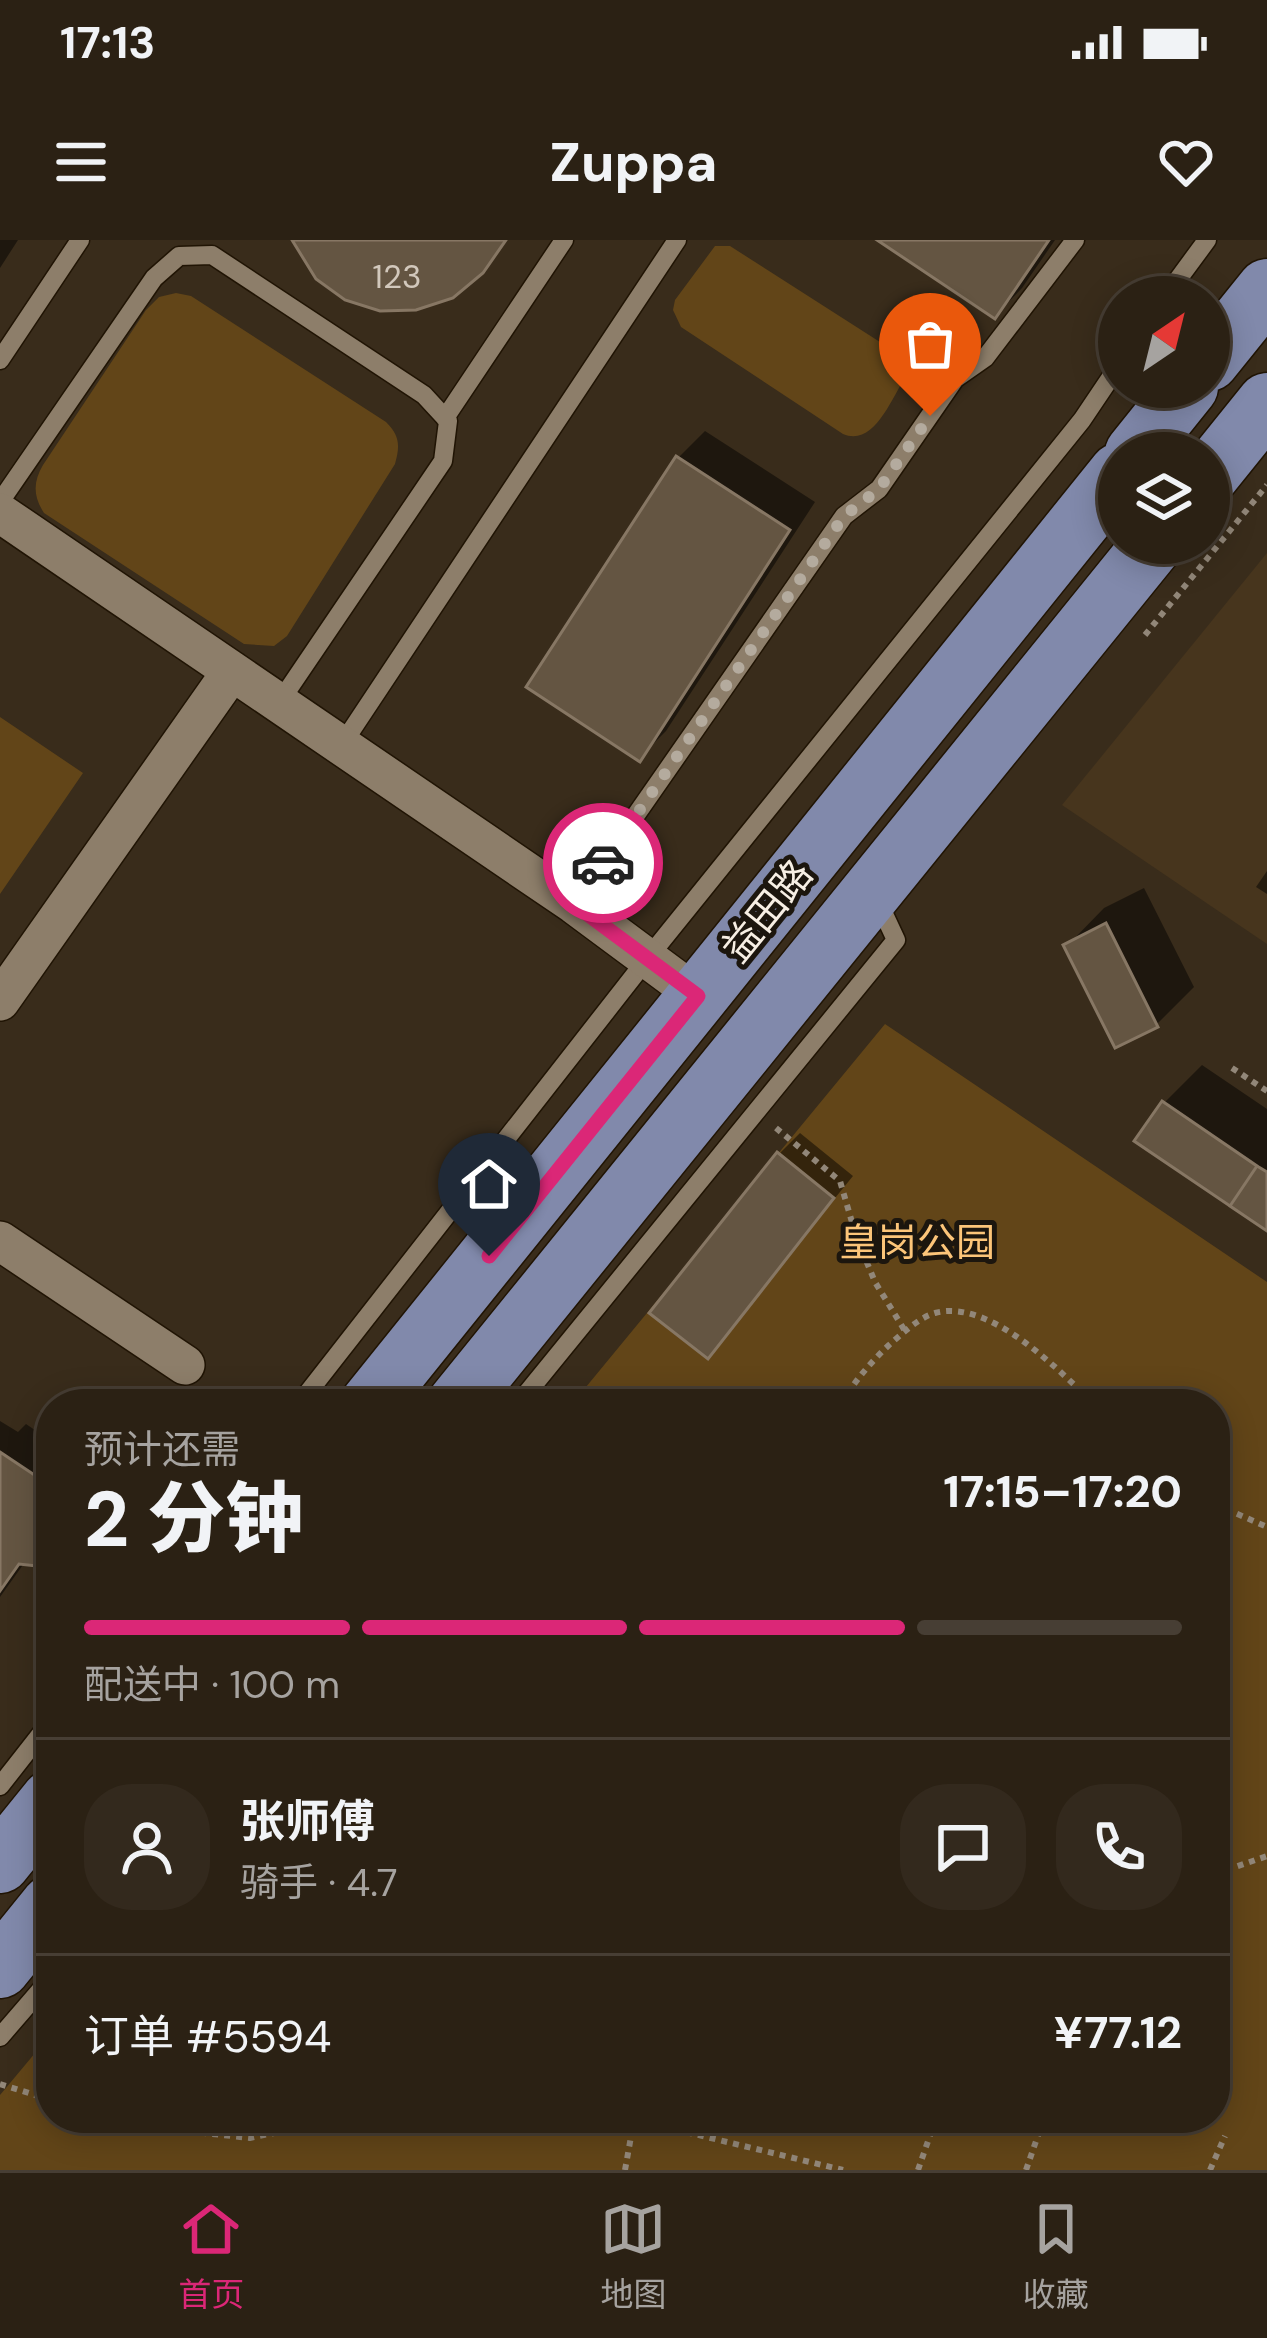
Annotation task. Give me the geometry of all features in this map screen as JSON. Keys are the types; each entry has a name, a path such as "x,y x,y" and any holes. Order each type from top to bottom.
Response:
{"main road":[{"path":"1230,336 1267,289"},
{"path":"1230,449 1267,403"},
{"path":"1152,432 1171,408"},
{"name":"益田路","path":"382,1389 1098,499"},
{"name":"益田路","path":"469,1389 1137,564"},
{"path":"0,1863 36,1819"},
{"path":"0,1968 36,1924"}],"street":[{"path":"0,513 574,904 698,996"},
{"path":"0,1001 232,671"},
{"path":"0,1241 185,1365"}],"lane":[{"path":"0,360 80,240"},
{"path":"445,418 564,240"},
{"path":"341,746 677,240"},
{"path":"574,904 844,516 879,489 955,379 986,358 1075,240"},
{"path":"1181,276 1207,240"},
{"path":"0,502 154,278 179,256 203,248 424,395 448,421 443,461 278,704"},
{"path":"311,1389 1098,396"},
{"path":"530,1389 896,940 873,890"},
{"path":"0,1786 36,1740"},
{"path":"0,2037 36,1995"}],"path":[{"path":"1232,1068 1267,1091"},
{"path":"776,1128 840,1181 874,1282 905,1331"},
{"path":"852,1389 872,1361 932,1313 972,1314 991,1322 1048,1361 1078,1389"},
{"path":"1230,1511 1267,1527"},
{"path":"1230,1869 1267,1856"},
{"path":"0,2084 36,2095"},
{"path":"208,2133 250,2138 274,2133"},
{"path":"625,2170 630,2133"},
{"path":"693,2133 843,2170"},
{"path":"918,2170 931,2133"},
{"path":"1026,2170 1038,2133"},
{"path":"1210,2170 1225,2137"}],"shaded area":[{"path":"1267,553 1267,944 1062,805"}],"green space":[{"path":"715,246 730,246 894,351 905,378 873,428 854,436 843,434 681,327 673,310 675,300"},
{"path":"191,296 386,422 396,437 395,464 287,636 274,646 244,644 44,513 36,495 43,465 146,310 159,297"},
{"path":"0,717 83,773 0,894"},
{"name":"皇岗公园","path":"885,1024 1267,1282 1267,2170 0,2170 0,2095 36,2052 36,2133 1230,2133 1230,1389 584,1389"}],"building":[{"path":"292,240 506,240 483,273 453,298 416,310 380,311 345,300 316,279"},
{"path":"877,240 1049,240 995,319"},
{"path":"676,456 790,530 640,762 526,687"},
{"path":"1106,923 1158,1027 1115,1048 1063,945"},
{"path":"1162,1101 1257,1166 1230,1206 1134,1141"},
{"path":"777,1152 834,1198 708,1359 649,1313"},
{"path":"1257,1166 1267,1172 1267,1231 1230,1206"},
{"path":"0,1452 36,1476 36,1566 19,1564 0,1591"}],"way so far":[{"path":"603,863 844,516 879,489 930,416"}],"route":[{"path":"489,1256 698,996 574,904 603,863"}]}
